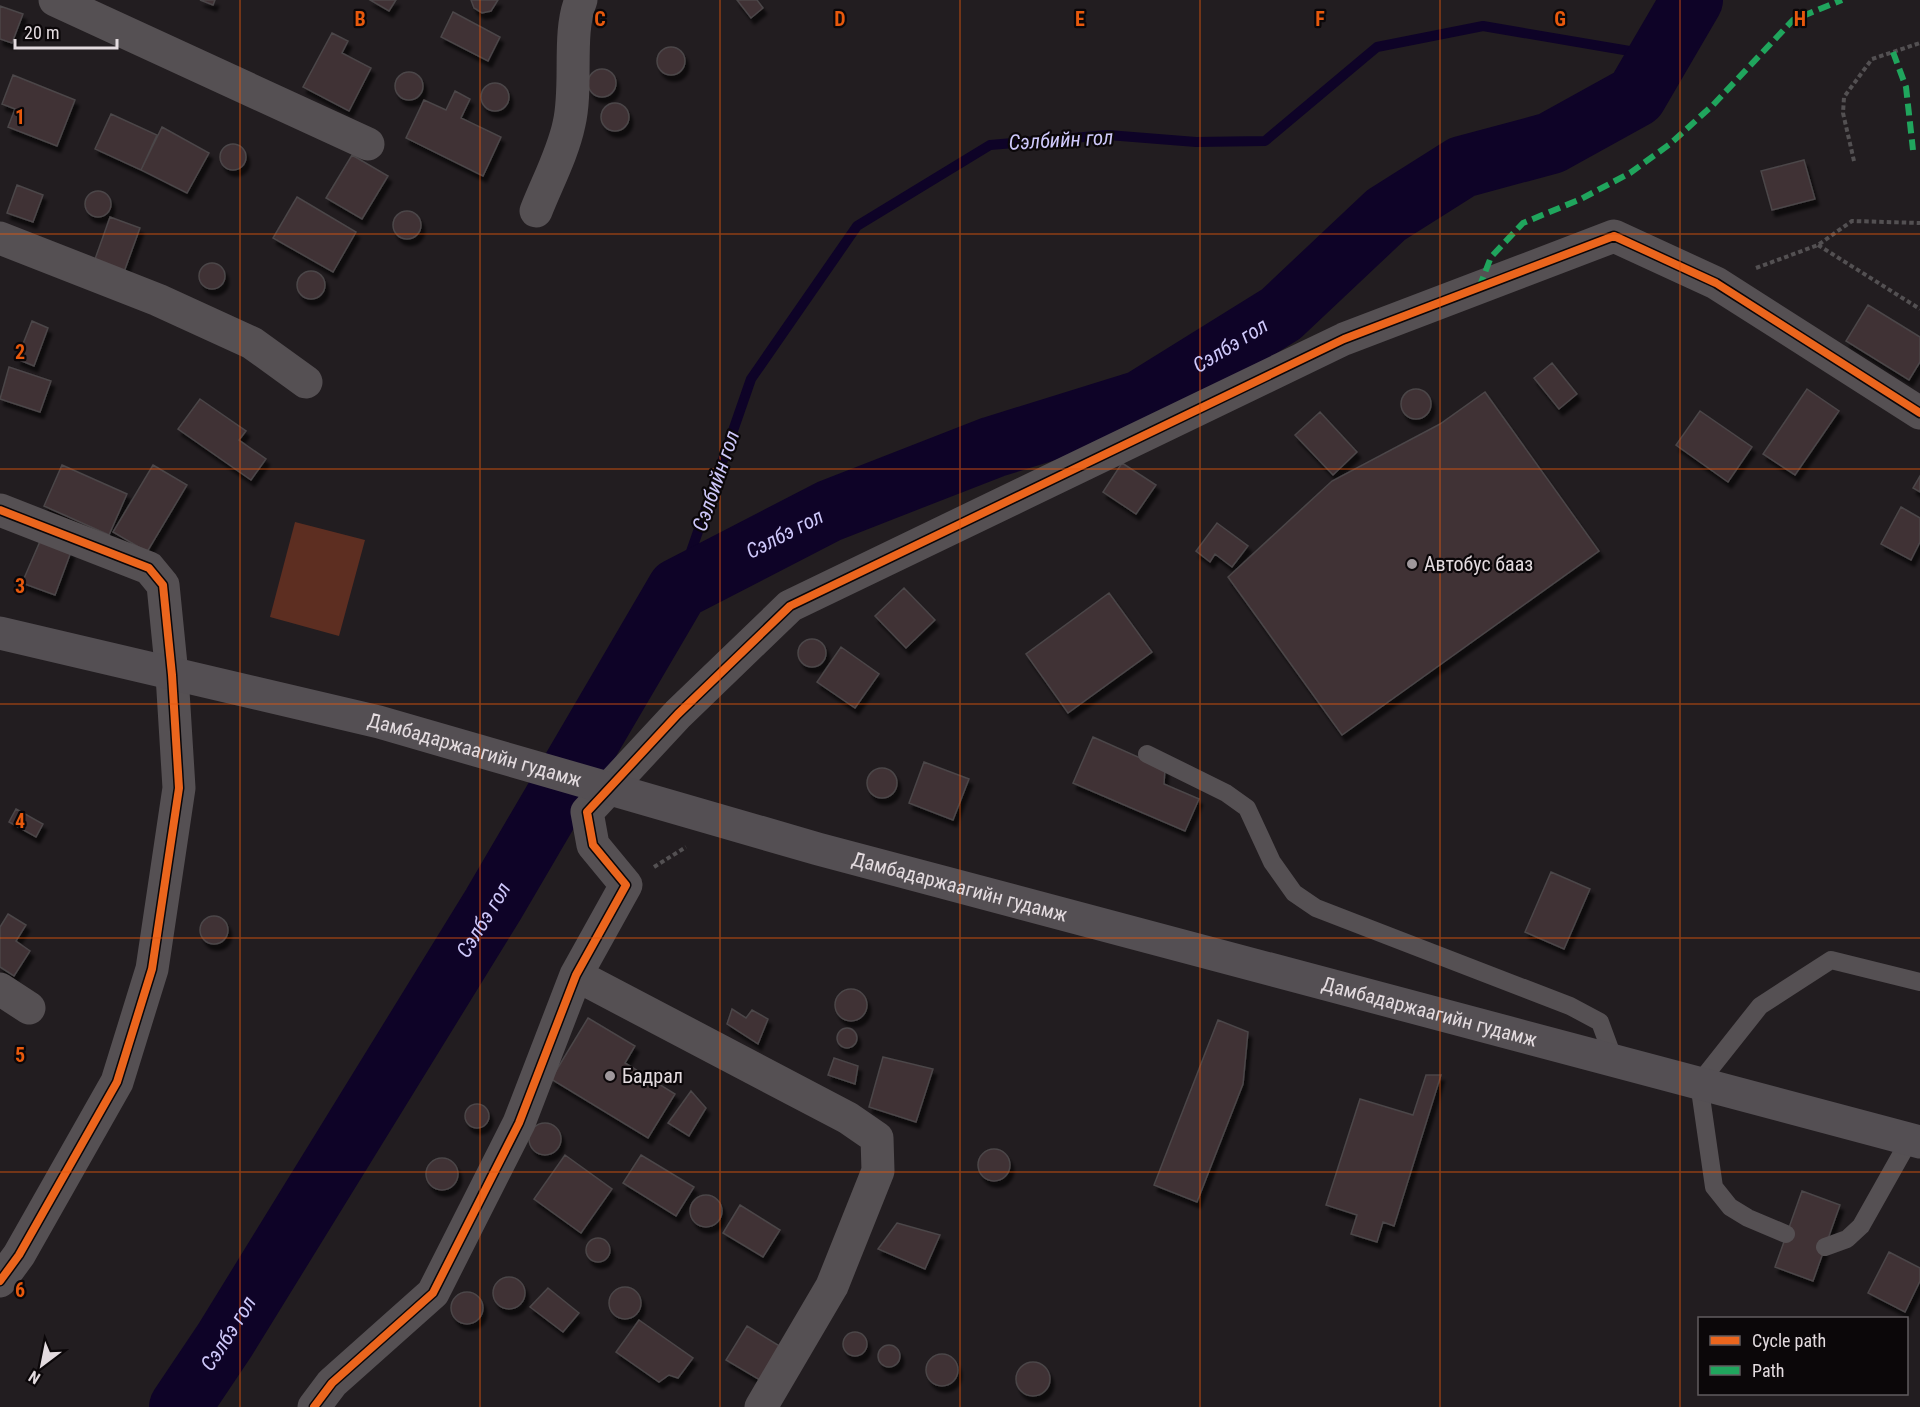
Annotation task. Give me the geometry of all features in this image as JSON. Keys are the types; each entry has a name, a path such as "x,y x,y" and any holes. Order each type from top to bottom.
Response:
{"main road":[{"name":"Дамбадаржаагийн гудамж","path":"0,633 379,722 677,809 1915,1140"}],"street":[{"path":"55,0 368,144"},
{"path":"536,211 569,125 575,74 576,11 580,0"},
{"path":"314,1407 332,1383 433,1293 519,1123 576,975 626,885 593,845 587,812 678,714 790,606 1344,339 1614,236 1716,283 1920,413"},
{"path":"0,238 158,300 252,343 306,382"},
{"path":"0,510 149,568 163,585 172,675 179,788 152,969 117,1082 19,1255 0,1281"},
{"path":"576,975 848,1118 877,1138 878,1171 832,1286 761,1407"},
{"path":"0,989 29,1008"}],"lane":[{"path":"1147,754 1226,793 1247,808 1272,862 1294,893 1309,903 1570,1006 1599,1022 1614,1060"},
{"path":"1786,1234 1748,1218 1730,1207 1714,1187 1699,1083 1760,1006 1831,960 1920,982"},
{"path":"1826,1247 1847,1239 1861,1226 1915,1140"}],"path":[{"path":"1854,161 1843,113 1844,97 1872,59 1920,43"},
{"path":"1716,283 1818,245 1852,221 1920,223"},
{"path":"1818,245 1920,309"}],"shaded area":[{"path":"295,522 365,540 339,636 270,617"}],"building":[{"path":"200,0 215,0 213,5"},
{"path":"370,0 396,0 389,11"},
{"path":"471,0 498,0 491,11 482,13 474,8"},
{"path":"737,0 757,0 763,8 751,18"},
{"path":"0,6 23,14 12,43 0,39"},
{"path":"453,12 500,37 488,61 441,37"},
{"path":"332,33 348,41 342,53 371,68 349,111 303,87"},
{"path":"671,47 681,51 685,61 681,71 671,75 661,71 657,61 661,51"},
{"path":"602,69 612,73 616,83 612,93 602,97 592,93 588,83 592,73"},
{"path":"409,72 419,76 423,86 419,96 409,100 399,96 395,86 399,76"},
{"path":"13,75 75,100 57,146 8,127 15,109 2,104"},
{"path":"495,83 505,87 509,97 505,107 495,111 485,107 481,97 485,87"},
{"path":"455,91 470,99 461,118 501,137 483,176 406,138 424,100 446,110"},
{"path":"615,103 625,107 629,117 625,127 615,131 605,127 601,117 605,107"},
{"path":"111,114 157,135 141,170 95,149"},
{"path":"162,127 209,153 187,193 141,170"},
{"path":"233,144 242,148 246,157 242,166 233,170 224,166 220,157 224,148"},
{"path":"352,155 388,176 362,219 326,198"},
{"path":"1804,160 1815,199 1772,210 1761,171"},
{"path":"17,185 43,195 33,222 7,213"},
{"path":"98,191 108,194 111,204 108,214 98,217 88,214 85,204 88,194"},
{"path":"297,197 356,232 333,272 273,238"},
{"path":"407,211 417,215 421,225 417,235 407,239 397,235 393,225 397,215"},
{"path":"110,217 140,228 124,272 94,262"},
{"path":"212,263 221,267 225,276 221,285 212,289 203,285 199,276 203,267"},
{"path":"311,271 321,275 325,285 321,295 311,299 301,295 297,285 301,275"},
{"path":"1868,305 1920,337 1920,362 1909,380 1846,341"},
{"path":"32,321 48,328 34,366 17,359"},
{"path":"1552,363 1577,394 1559,409 1534,378"},
{"path":"9,367 51,381 40,412 0,399"},
{"path":"1416,389 1427,393 1431,404 1427,415 1416,419 1405,415 1401,404 1405,393"},
{"path":"1807,389 1839,411 1795,475 1763,454"},
{"name":"Автобус бааз","path":"1485,392 1599,551 1342,735 1228,577 1332,481 1440,424"},
{"path":"200,399 246,431 239,440 266,459 251,480 178,429"},
{"path":"1700,411 1752,447 1728,482 1676,445"},
{"path":"1320,412 1357,452 1333,475 1295,435"},
{"path":"1122,463 1156,485 1136,514 1103,492"},
{"path":"62,465 127,494 109,535 44,506"},
{"path":"153,465 187,485 147,552 113,532"},
{"path":"1920,476 1920,492 1913,488"},
{"path":"1901,507 1920,518 1920,542 1911,560 1881,544"},
{"path":"1217,523 1248,546 1232,567 1215,554 1210,562 1196,551"},
{"path":"41,539 71,552 55,595 22,583"},
{"path":"904,588 935,620 906,648 875,616"},
{"path":"1109,593 1152,652 1068,713 1026,654"},
{"path":"812,639 822,643 826,653 822,663 812,667 802,663 798,653 802,643"},
{"path":"841,647 879,674 855,708 817,682"},
{"path":"1093,737 1165,769 1164,784 1199,799 1185,831 1073,783"},
{"path":"924,762 969,779 953,820 909,803"},
{"path":"882,768 888,769 896,777 896,789 888,797 882,798 876,797 868,789 867,783 868,777 876,769"},
{"path":"16,809 43,824 36,837 9,822"},
{"path":"1551,872 1590,889 1564,949 1525,932"},
{"path":"8,914 26,925 16,941 30,951 14,976 0,967 0,927"},
{"path":"214,916 224,920 228,930 224,940 214,944 204,940 200,930 204,920"},
{"path":"851,989 862,994 867,1005 862,1016 851,1021 840,1016 835,1005 840,994"},
{"path":"732,1009 746,1018 752,1010 768,1019 758,1044 727,1024"},
{"path":"588,1018 635,1046 625,1063 675,1094 648,1138 551,1079"},
{"path":"1218,1020 1248,1032 1243,1084 1197,1202 1154,1185"},
{"path":"843,1028 851,1028 857,1034 857,1042 851,1048 843,1048 837,1042 837,1034"},
{"path":"883,1057 933,1069 916,1122 869,1107"},
{"path":"834,1058 858,1066 855,1084 828,1075"},
{"path":"1426,1075 1441,1075 1394,1226 1383,1222 1377,1242 1351,1234 1357,1215 1326,1205 1360,1099 1413,1115"},
{"path":"691,1091 706,1108 689,1136 668,1123"},
{"path":"477,1104 486,1107 489,1116 486,1125 477,1128 468,1125 465,1116 468,1107"},
{"path":"545,1123 556,1128 561,1139 556,1150 545,1155 534,1150 529,1139 534,1128"},
{"path":"994,1149 1005,1154 1010,1165 1005,1176 994,1181 983,1176 978,1165 983,1154"},
{"path":"565,1155 612,1189 581,1233 534,1199"},
{"path":"641,1155 694,1187 676,1216 623,1183"},
{"path":"442,1158 453,1163 458,1174 453,1185 442,1190 431,1185 426,1174 431,1163"},
{"path":"1802,1191 1840,1205 1813,1281 1775,1267"},
{"path":"706,1195 717,1200 722,1211 717,1222 706,1227 695,1222 690,1211 695,1200"},
{"path":"740,1205 780,1230 763,1257 723,1233"},
{"path":"897,1223 940,1235 925,1269 878,1249"},
{"path":"598,1238 607,1241 610,1250 607,1259 598,1262 589,1259 586,1250 589,1241"},
{"path":"1889,1252 1920,1268 1920,1281 1905,1312 1868,1293"},
{"path":"509,1277 520,1282 525,1293 520,1304 509,1309 498,1304 493,1293 498,1282"},
{"path":"625,1287 636,1292 641,1303 636,1314 625,1319 614,1314 609,1303 614,1292"},
{"path":"548,1288 579,1313 563,1332 530,1307"},
{"path":"467,1292 478,1297 483,1308 478,1319 467,1324 456,1319 451,1308 456,1297"},
{"path":"639,1320 693,1358 678,1378 669,1375 659,1382 616,1352"},
{"path":"747,1326 786,1350 765,1383 726,1360"},
{"path":"855,1332 864,1335 867,1344 864,1353 855,1356 846,1353 843,1344 846,1335"},
{"path":"889,1345 899,1352 900,1356 893,1366 889,1367 879,1360 878,1356 885,1346"},
{"path":"942,1354 953,1359 958,1370 953,1381 942,1386 931,1381 926,1370 931,1359"},
{"path":"1033,1362 1045,1367 1050,1379 1045,1391 1033,1396 1021,1391 1016,1379 1021,1367"}],"waterway":[{"name":"Сэлбэ гол","path":"180,1407 225,1340 493,905 678,589 829,511 993,447 1141,401 1281,314 1386,215 1462,167 1551,143 1636,96 1692,0"},
{"name":"Сэлбийн гол","path":"678,589 751,379 857,226 990,145 1108,135 1196,142 1265,141 1377,47 1483,26 1659,56"}],"marked path":[{"path":"1479,288 1491,257 1523,223 1581,199 1630,173 1670,144 1713,105 1793,20 1842,0"},
{"path":"1893,52 1906,87 1913,150"}],"cycle path":[{"path":"314,1407 332,1383 433,1293 519,1123 576,975 626,885 593,845 587,812 678,714 790,606 1344,339 1614,236 1716,283 1920,413"},
{"path":"0,510 149,568 163,585 172,675 179,788 152,969 117,1082 19,1255 0,1281"}],"place":[{"name":"Автобус бааз","path":"1412,564"},
{"name":"Бадрал","path":"610,1076"}]}
